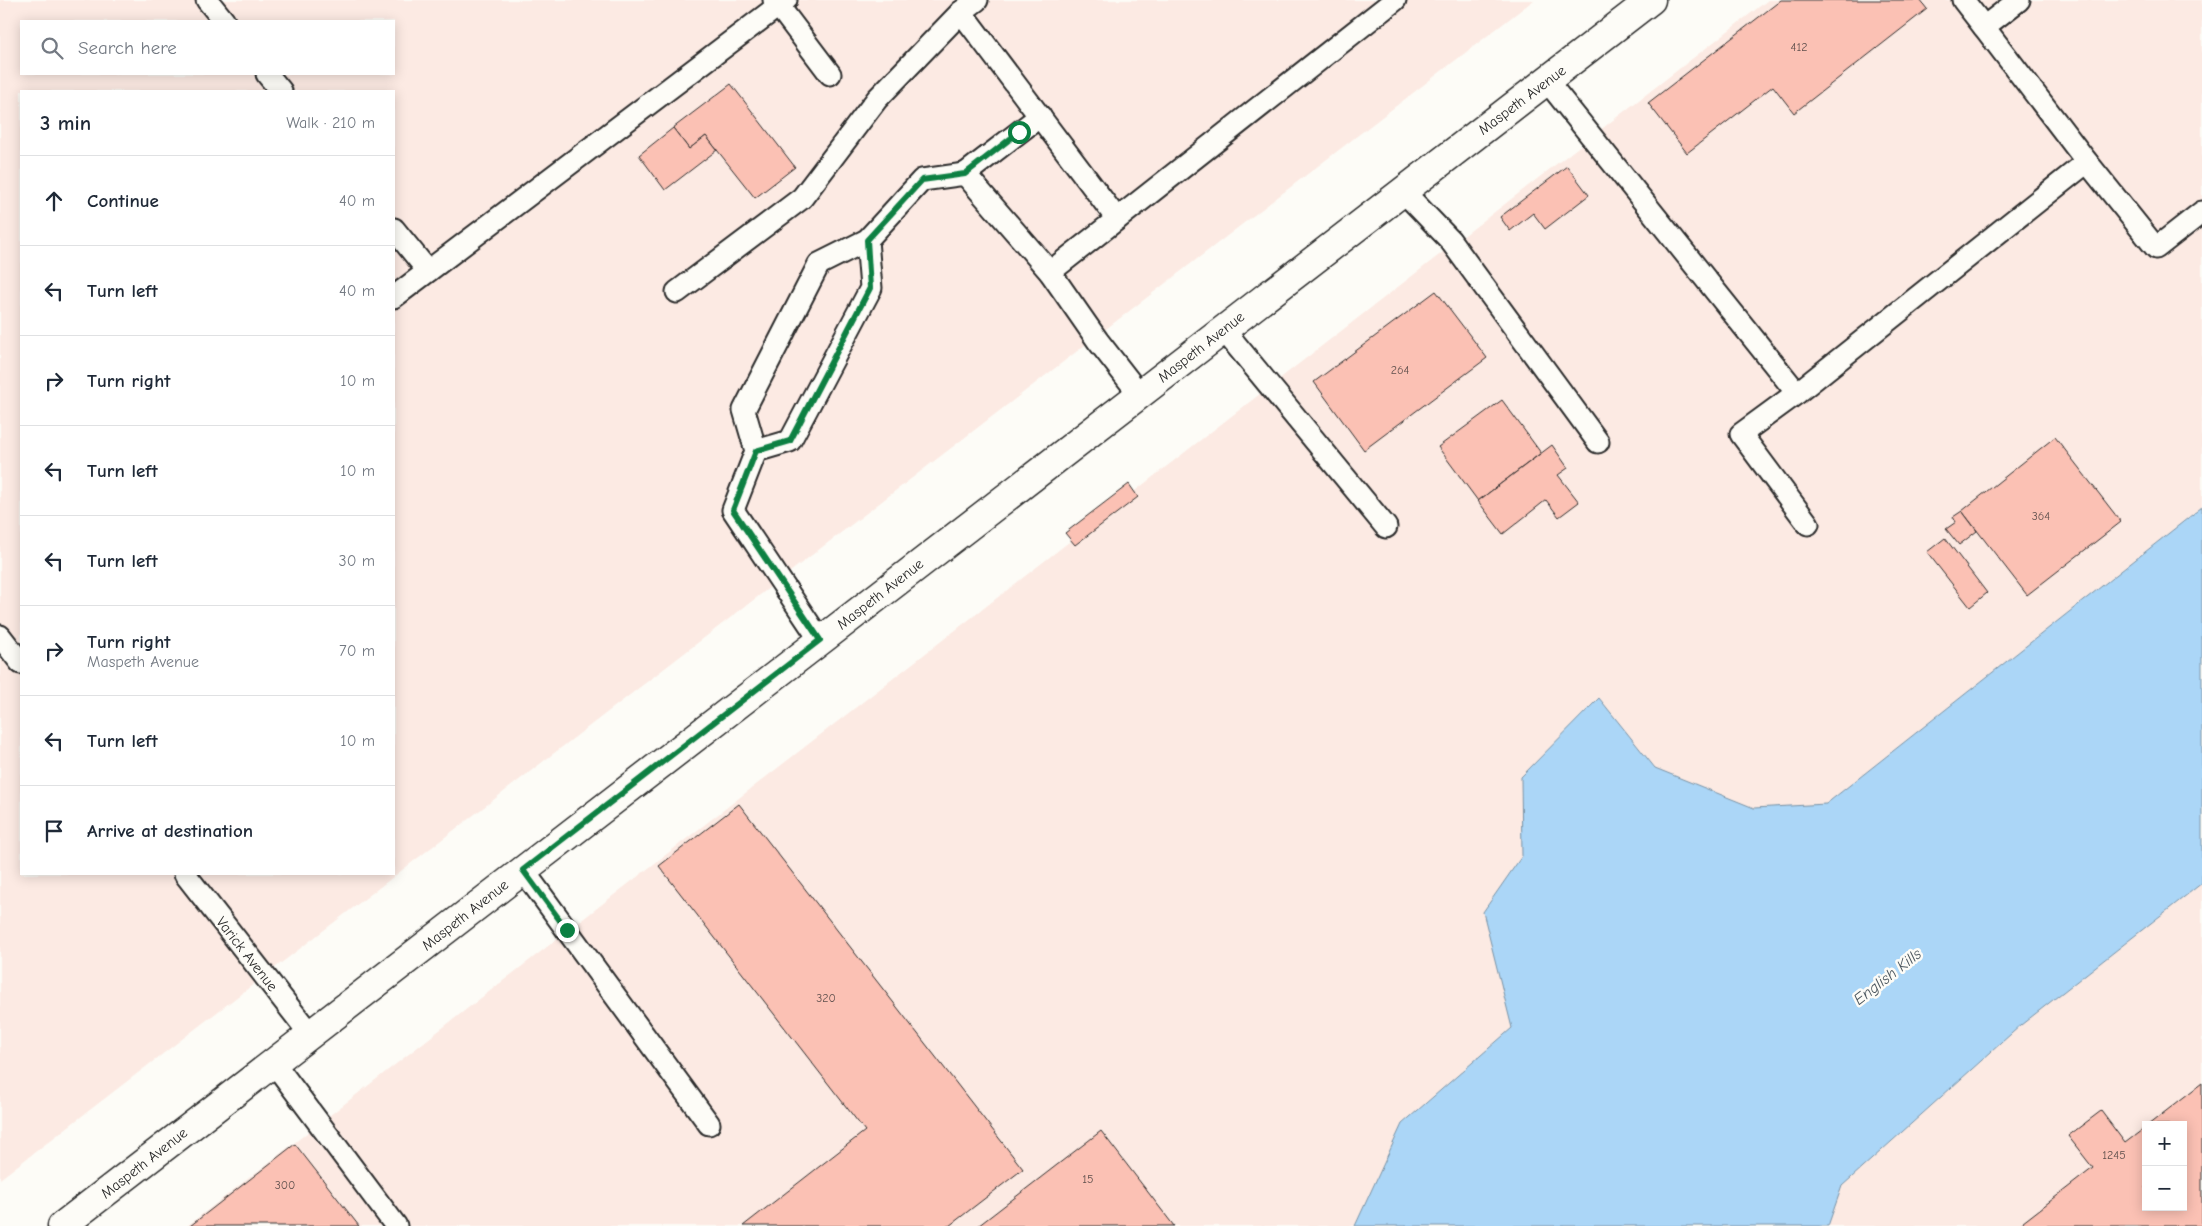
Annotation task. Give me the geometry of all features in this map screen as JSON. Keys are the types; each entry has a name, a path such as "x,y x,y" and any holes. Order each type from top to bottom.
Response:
{"street":[{"name":"Maspeth Avenue","path":"62,1226 1651,0"}],"lane":[{"path":"207,0 223,20"},
{"path":"1050,272 1395,0"},
{"path":"1963,0 2087,162 2156,248 2202,212"},
{"path":"1984,27 2019,0"},
{"path":"395,295 779,2 830,74"},
{"path":"678,292 802,198 877,99 969,6 1040,116 1117,219"},
{"path":"268,75 281,90"},
{"path":"1547,81 1798,392"},
{"path":"820,640 733,510 756,451 744,410 819,264 867,240 922,180 965,174 1040,116"},
{"path":"1808,524 1741,434 1798,392 2087,162"},
{"path":"965,174 1050,272 1098,341 1140,395"},
{"path":"1403,190 1450,240 1598,442"},
{"path":"395,230 428,271"},
{"path":"756,451 790,441 870,288 867,240"},
{"path":"1223,329 1386,527"},
{"path":"0,636 20,663"},
{"path":"523,870 709,1124"},
{"name":"Varick Avenue","path":"186,875 310,1034"},
{"path":"274,1062 396,1226"}],"shaded area":[{"path":"0,0 1534,0 0,1179"},
{"path":"1768,0 2202,0 2202,507 1826,804 1754,808 1655,768 1599,698 1521,777 1522,856 1483,912 1512,1028 1402,1124 1355,1226 187,1226"},
{"path":"2202,883 2202,1226 1828,1226 1842,1186 2021,1025"}],"water":[{"name":"English Kills","path":"2202,507 2202,883 2021,1025 1842,1186 1828,1226 1355,1226 1402,1124 1512,1028 1483,912 1522,856 1521,777 1599,698 1655,768 1754,808 1826,804"}],"building":[{"path":"1781,0 1920,0 1927,9 1794,113 1773,86 1687,153 1648,103"},
{"path":"731,84 795,167 755,198 706,136 689,149 673,128"},
{"path":"673,128 689,149 706,136 717,150 665,190 639,155"},
{"path":"1567,166 1589,195 1545,229 1533,213 1510,231 1500,217"},
{"path":"1436,291 1487,358 1364,450 1314,382"},
{"path":"1502,400 1541,453 1478,501 1438,447"},
{"path":"2055,437 2121,522 2027,595 1962,511"},
{"path":"1552,445 1568,468 1558,475 1579,502 1559,517 1546,500 1503,534 1478,501"},
{"path":"1129,484 1138,497 1075,545 1065,533"},
{"path":"1962,511 1977,531 1959,545 1946,529 1956,522 1953,517"},
{"path":"1945,538 1987,593 1970,607 1927,552"},
{"path":"739,804 1023,1169 949,1226 743,1226 865,1131 659,866"},
{"path":"2202,1083 2202,1226 2018,1226 2093,1168 2068,1136 2101,1111 2125,1143 2142,1130 2142,1211 2187,1211 2187,1121 2153,1121"},
{"path":"1101,1131 1174,1226 978,1226"},
{"path":"295,1144 359,1226 190,1226"}],"route":[{"path":"567,930 523,870 820,640 733,510 756,451 790,441 870,288 867,240 922,180 965,174 1019,132"}]}
